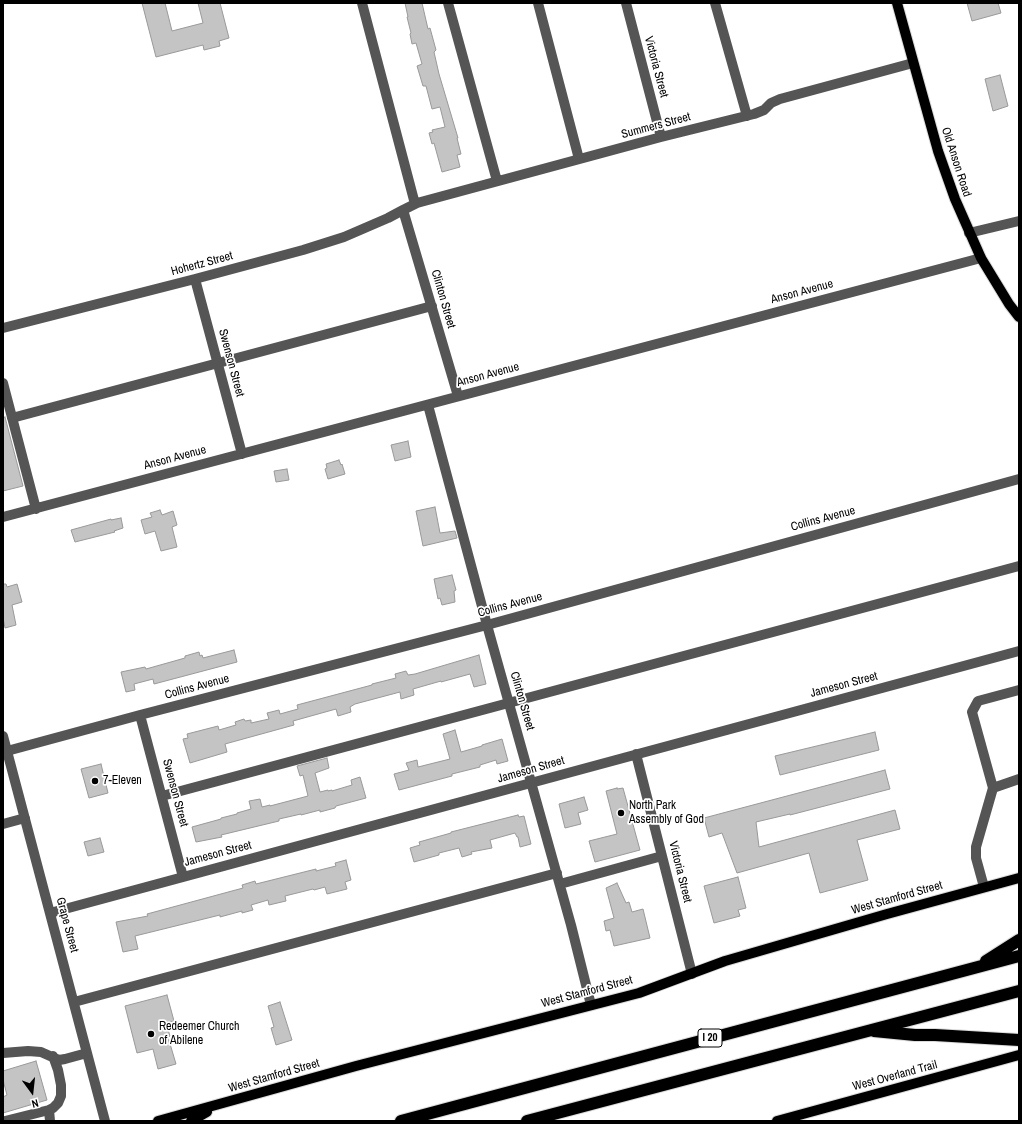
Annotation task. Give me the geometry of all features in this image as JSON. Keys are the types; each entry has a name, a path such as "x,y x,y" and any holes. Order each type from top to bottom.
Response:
{"highway":[{"path":"978,966 1019,940"},
{"name":"I 20","path":"401,1121 1019,956"},
{"path":"527,1121 1019,990"},
{"path":"867,1030 915,1036 935,1035 1019,1040"}],"main road":[{"name":"Old Anson Road","path":"897,3 938,151 955,199 981,258 1009,304 1019,317"},
{"name":"West Stamford Street","path":"158,1121 356,1066 639,993 725,961 780,944 1019,878"},
{"name":"West Overland Trail","path":"777,1121 797,1118 1019,1055"},
{"path":"191,1121 223,1104"}],"street":[{"path":"362,3 415,204"},
{"path":"448,3 497,182"},
{"path":"538,3 579,159"},
{"name":"Victoria Street","path":"626,3 661,137"},
{"path":"715,3 747,116"},
{"name":"Summers Street","path":"403,210 415,204 579,159 747,116 764,110 771,103 780,98 913,63"},
{"name":"Hohertz Street","path":"3,328 303,250 344,237 403,210"},
{"name":"Clinton Street","path":"403,210 458,396"},
{"path":"970,233 1019,221"},
{"name":"Anson Avenue","path":"3,517 981,258"},
{"name":"Swenson Street","path":"195,279 242,454"},
{"path":"12,418 432,306"},
{"path":"3,383 36,509"},
{"name":"Clinton Street","path":"428,405 487,625 560,884 591,1005"},
{"name":"Collins Avenue","path":"7,751 487,625 1019,479"},
{"path":"162,796 1019,566"},
{"name":"Jameson Street","path":"50,913 532,784 636,754 1019,651"},
{"path":"984,887 976,858 976,847 993,788 972,712 978,701 1019,690"},
{"name":"Swenson Street","path":"140,715 183,877"},
{"name":"Grape Street","path":"3,736 105,1121"},
{"name":"Victoria Street","path":"636,754 692,974"},
{"path":"993,788 1019,779"},
{"path":"3,824 25,818"},
{"path":"560,884 662,856"},
{"path":"74,1002 556,873"},
{"path":"3,1053 28,1051 41,1052 53,1056 59,1060 87,1053"},
{"path":"6,1121 49,1110 58,1103 61,1096 61,1085 53,1056"},
{"path":"49,1110 50,1121"}],"building":[{"path":"142,3 165,3 172,31 203,23 198,3 220,3 229,38 219,41 220,46 204,50 203,45 156,57"},
{"path":"405,3 422,3 428,29 430,28 436,50 434,52 439,74 458,138 461,154 457,155 460,167 442,172 434,143 432,144 429,133 433,132 432,130 445,127 440,107 432,109 426,86 423,86 417,66 422,64 416,43 412,44"},
{"path":"967,3 998,3 1001,13 972,21"},
{"path":"1000,75 1008,106 993,111 985,79"},
{"path":"5,417 23,486 3,491 3,418"},
{"path":"408,441 411,457 395,461 391,445"},
{"path":"339,460 345,474 328,479 325,469 327,468 326,464"},
{"path":"287,469 289,480 276,482 274,471"},
{"path":"435,507 440,533 455,531 457,538 423,546 416,511"},
{"path":"160,510 162,515 173,511 177,525 172,527 177,547 161,551 155,531 145,534 141,520 152,517 150,513"},
{"path":"121,518 123,528 114,531 115,532 75,542 71,530 111,519"},
{"path":"452,575 456,590 454,591 455,602 442,605 440,598 438,599 434,579"},
{"path":"3,584 6,584 7,587 17,584 22,602 12,605 16,625 5,628 3,618"},
{"path":"234,650 237,662 154,684 153,679 134,684 135,690 126,692 121,672 145,667 146,669 185,658 185,656 199,652 200,656 202,655 203,658"},
{"path":"479,655 486,684 474,687 470,674 413,689 414,695 401,699 400,692 355,704 350,707 351,712 338,716 336,709 293,721 294,725 225,744 227,752 190,763 183,739 188,738 187,734 218,726 219,730 236,725 235,722 244,719 245,721 251,720 251,723 269,719 267,713 279,710 280,714 298,709 297,705 396,678 395,674 406,671 408,675 415,674"},
{"path":"455,730 461,752 502,739 508,761 497,764 496,760 480,765 480,767 452,774 452,776 399,790 394,774 409,770 406,763 417,760 418,767 450,759 443,734"},
{"path":"875,732 879,750 780,775 775,756"},
{"path":"327,758 329,768 315,773 320,792 328,790 332,791 352,785 351,780 360,777 366,798 320,812 320,810 279,819 279,821 221,835 222,837 196,842 192,827 251,809 249,801 260,799 262,807 308,796 303,775 300,776 297,766"},
{"name":"7-Eleven","path":"101,764 108,793 89,798 81,769"},
{"path":"885,770 890,789 790,815 756,822 759,847 895,810 900,829 857,840 868,880 820,893 809,853 737,873 722,833 709,837 704,818"},
{"name":"North Park Assembly of God","path":"623,788 640,850 595,862 589,841 617,834 606,791"},
{"path":"584,797 588,810 578,813 581,824 565,828 559,804"},
{"path":"518,815 519,817 524,816 531,844 520,847 518,837 515,833 490,840 492,848 471,852 472,854 462,857 459,848 414,862 410,848 420,845 419,842 451,832"},
{"path":"100,838 104,852 88,856 84,842"},
{"path":"346,860 351,880 345,882 347,889 327,894 325,887 313,889 285,896 286,901 269,905 268,900 251,905 253,910 242,913 242,911 220,917 220,915 135,936 138,949 123,952 116,922 148,916 147,914 243,888 242,885 255,881 256,884 316,869 316,871 336,866 335,863"},
{"path":"738,877 746,908 738,910 740,916 714,923 704,886"},
{"path":"617,883 626,903 629,902 632,912 643,909 650,938 614,946 610,930 606,931 604,921 614,918 606,888"},
{"name":"Redeemer Church of Abilene","path":"167,995 174,1021 166,1023 170,1036 168,1037 176,1064 158,1069 153,1049 137,1053 125,1006"},
{"path":"280,1002 292,1040 276,1045 271,1028 274,1027 268,1006"},
{"path":"36,1061 47,1100 3,1113 3,1097 7,1095 3,1080 3,1071"}],"place":[{"name":"7-Eleven","path":"95,781"},
{"name":"North Park Assembly of God","path":"621,813"},
{"name":"Redeemer Church of Abilene","path":"151,1034"}]}
